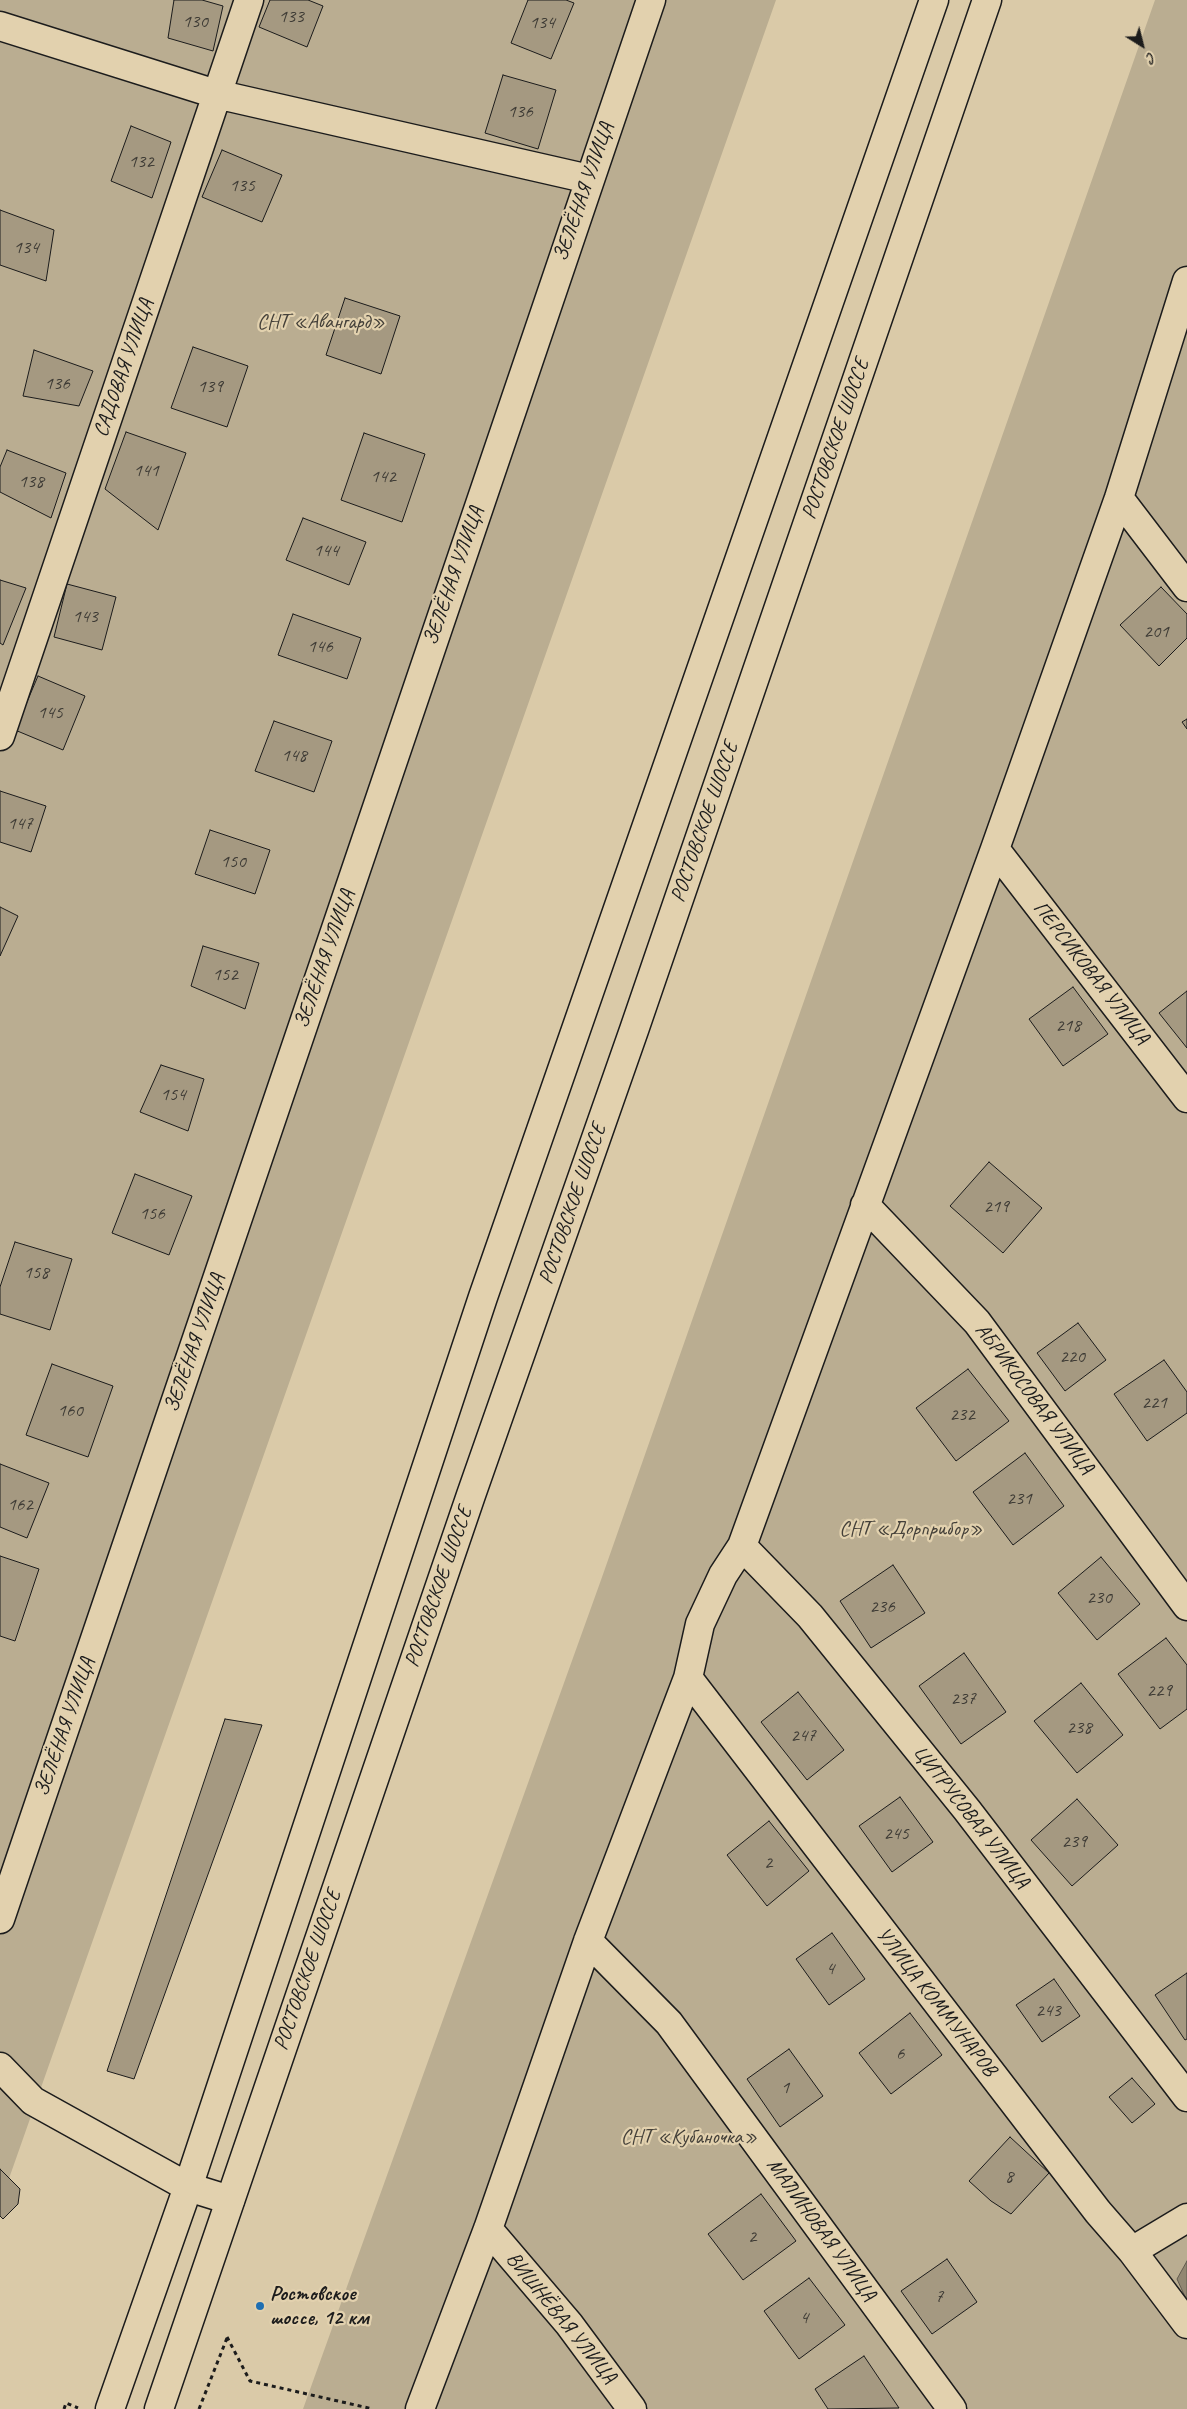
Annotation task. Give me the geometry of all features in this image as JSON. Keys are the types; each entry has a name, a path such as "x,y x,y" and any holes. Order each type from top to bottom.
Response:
{"main road":[{"name":"САДОВАЯ УЛИЦА","path":"0,736 249,0"},
{"name":"ЗЕЛЁНАЯ УЛИЦА","path":"0,1919 589,178 651,0"},
{"path":"110,2409 188,2187 483,1297 934,0"},
{"name":"РОСТОВСКОЕ ШОССЕ","path":"159,2409 471,1494 634,1030 987,0"},
{"path":"0,26 216,94 589,178"},
{"path":"420,2409 488,2229 588,1942 688,1678 700,1624 723,1575 742,1546 995,849 1120,498 1187,282"},
{"path":"1120,498 1187,587"},
{"name":"ПЕРСИКОВАЯ УЛИЦА","path":"995,849 1187,1098"},
{"name":"АБРИКОСОВАЯ УЛИЦА","path":"865,1206 977,1322 1187,1606"},
{"name":"ЦИТРУСОВАЯ УЛИЦА","path":"742,1546 810,1616 948,1787 1187,2097"},
{"name":"УЛИЦА КОММУНАРОВ","path":"688,1678 1092,2204 1132,2251 1187,2324"},
{"name":"МАЛИНОВАЯ УЛИЦА","path":"588,1942 669,2023 952,2409"},
{"path":"0,2067 33,2101 188,2187 230,2200"},
{"path":"1132,2251 1187,2218"},
{"name":"ВИШНЁВАЯ УЛИЦА","path":"488,2229 569,2324 632,2409"}],"path":[{"path":"199,2409 227,2337 250,2380 373,2409"},
{"path":"64,2409 66,2403 80,2409"}],"green space":[{"name":"СНТ «Авангард»","path":"0,0 776,0 0,2204"},
{"name":"СНТ «Дорприбор»","path":"1155,0 1187,0 1187,2409 303,2409 601,1580"}],"shaded area":[{"path":"1187,2261 1187,2301 1177,2279"}],"building":[{"path":"174,0 202,0 223,6 213,51 168,38"},
{"path":"270,0 308,0 323,6 307,47 259,27"},
{"path":"528,0 566,0 574,3 551,59 511,43"},
{"path":"503,75 556,90 538,149 485,133"},
{"path":"131,126 171,142 152,198 111,181"},
{"path":"222,150 282,175 262,222 202,197"},
{"path":"0,210 54,230 46,281 0,265"},
{"path":"345,298 400,316 381,374 326,355"},
{"path":"193,347 248,366 227,427 171,408"},
{"path":"34,350 93,371 79,406 23,396"},
{"path":"126,432 186,453 158,530 105,489"},
{"path":"364,433 425,454 402,522 341,500"},
{"path":"7,450 66,473 51,518 0,492 0,467"},
{"path":"303,518 366,542 349,585 286,560"},
{"path":"0,580 26,588 3,645 0,643"},
{"path":"67,584 116,597 102,650 54,637"},
{"path":"1161,587 1187,614 1187,638 1159,666 1120,625"},
{"path":"293,614 361,638 347,679 278,655"},
{"path":"38,676 85,696 63,750 15,730"},
{"path":"1187,719 1187,729 1182,722"},
{"path":"274,721 332,741 314,792 255,771"},
{"path":"0,791 46,806 31,852 0,842"},
{"path":"210,830 270,850 255,894 195,874"},
{"path":"0,907 18,916 0,956"},
{"path":"203,946 259,963 245,1009 191,986"},
{"path":"1073,987 1108,1034 1063,1066 1029,1019"},
{"path":"1187,991 1187,1048 1159,1013"},
{"path":"161,1065 204,1079 188,1131 140,1112"},
{"path":"989,1162 1042,1208 1003,1253 950,1206"},
{"path":"135,1174 192,1196 169,1255 112,1233"},
{"path":"15,1242 72,1259 50,1330 0,1314 0,1287"},
{"path":"1078,1323 1106,1360 1065,1391 1037,1353"},
{"path":"1164,1360 1187,1392 1187,1413 1147,1441 1114,1394"},
{"path":"52,1364 113,1386 88,1457 26,1435"},
{"path":"968,1369 1009,1421 956,1461 916,1408"},
{"path":"1025,1453 1064,1506 1013,1545 973,1492"},
{"path":"0,1464 49,1483 27,1538 0,1527"},
{"path":"0,1556 39,1569 15,1641 0,1636"},
{"path":"1101,1557 1140,1604 1097,1640 1058,1593"},
{"path":"893,1565 925,1613 871,1648 840,1601"},
{"path":"1166,1638 1187,1665 1187,1709 1160,1729 1118,1674"},
{"path":"964,1653 1006,1712 961,1744 919,1686"},
{"path":"1081,1683 1123,1735 1077,1773 1034,1721"},
{"path":"798,1692 844,1750 807,1780 761,1722"},
{"path":"225,1719 262,1725 134,2079 107,2071"},
{"path":"900,1797 933,1842 892,1872 859,1826"},
{"path":"1077,1799 1118,1845 1072,1886 1031,1840"},
{"path":"769,1821 809,1871 767,1906 727,1855"},
{"path":"832,1933 865,1979 829,2005 796,1959"},
{"path":"1187,1973 1187,2039 1185,2040 1155,1995"},
{"path":"1054,1979 1080,2016 1042,2042 1016,2005"},
{"path":"910,2013 942,2055 891,2094 859,2053"},
{"path":"789,2049 823,2096 780,2127 747,2079"},
{"path":"1132,2078 1155,2104 1132,2123 1109,2097"},
{"path":"1010,2137 1049,2173 1011,2214 991,2201 969,2181"},
{"path":"0,2169 20,2189 18,2204 3,2219 0,2216"},
{"path":"761,2194 796,2241 743,2280 708,2234"},
{"path":"947,2259 977,2302 932,2334 901,2291"},
{"path":"809,2278 845,2325 799,2359 764,2311"},
{"path":"864,2356 899,2408 828,2409 815,2389"}],"place":[{"name":"Ростовское шоссе, 12 км","path":"260,2306"}],"park label":[{"name":"СНТ «Кубаночка»","path":"689,2137"}]}
